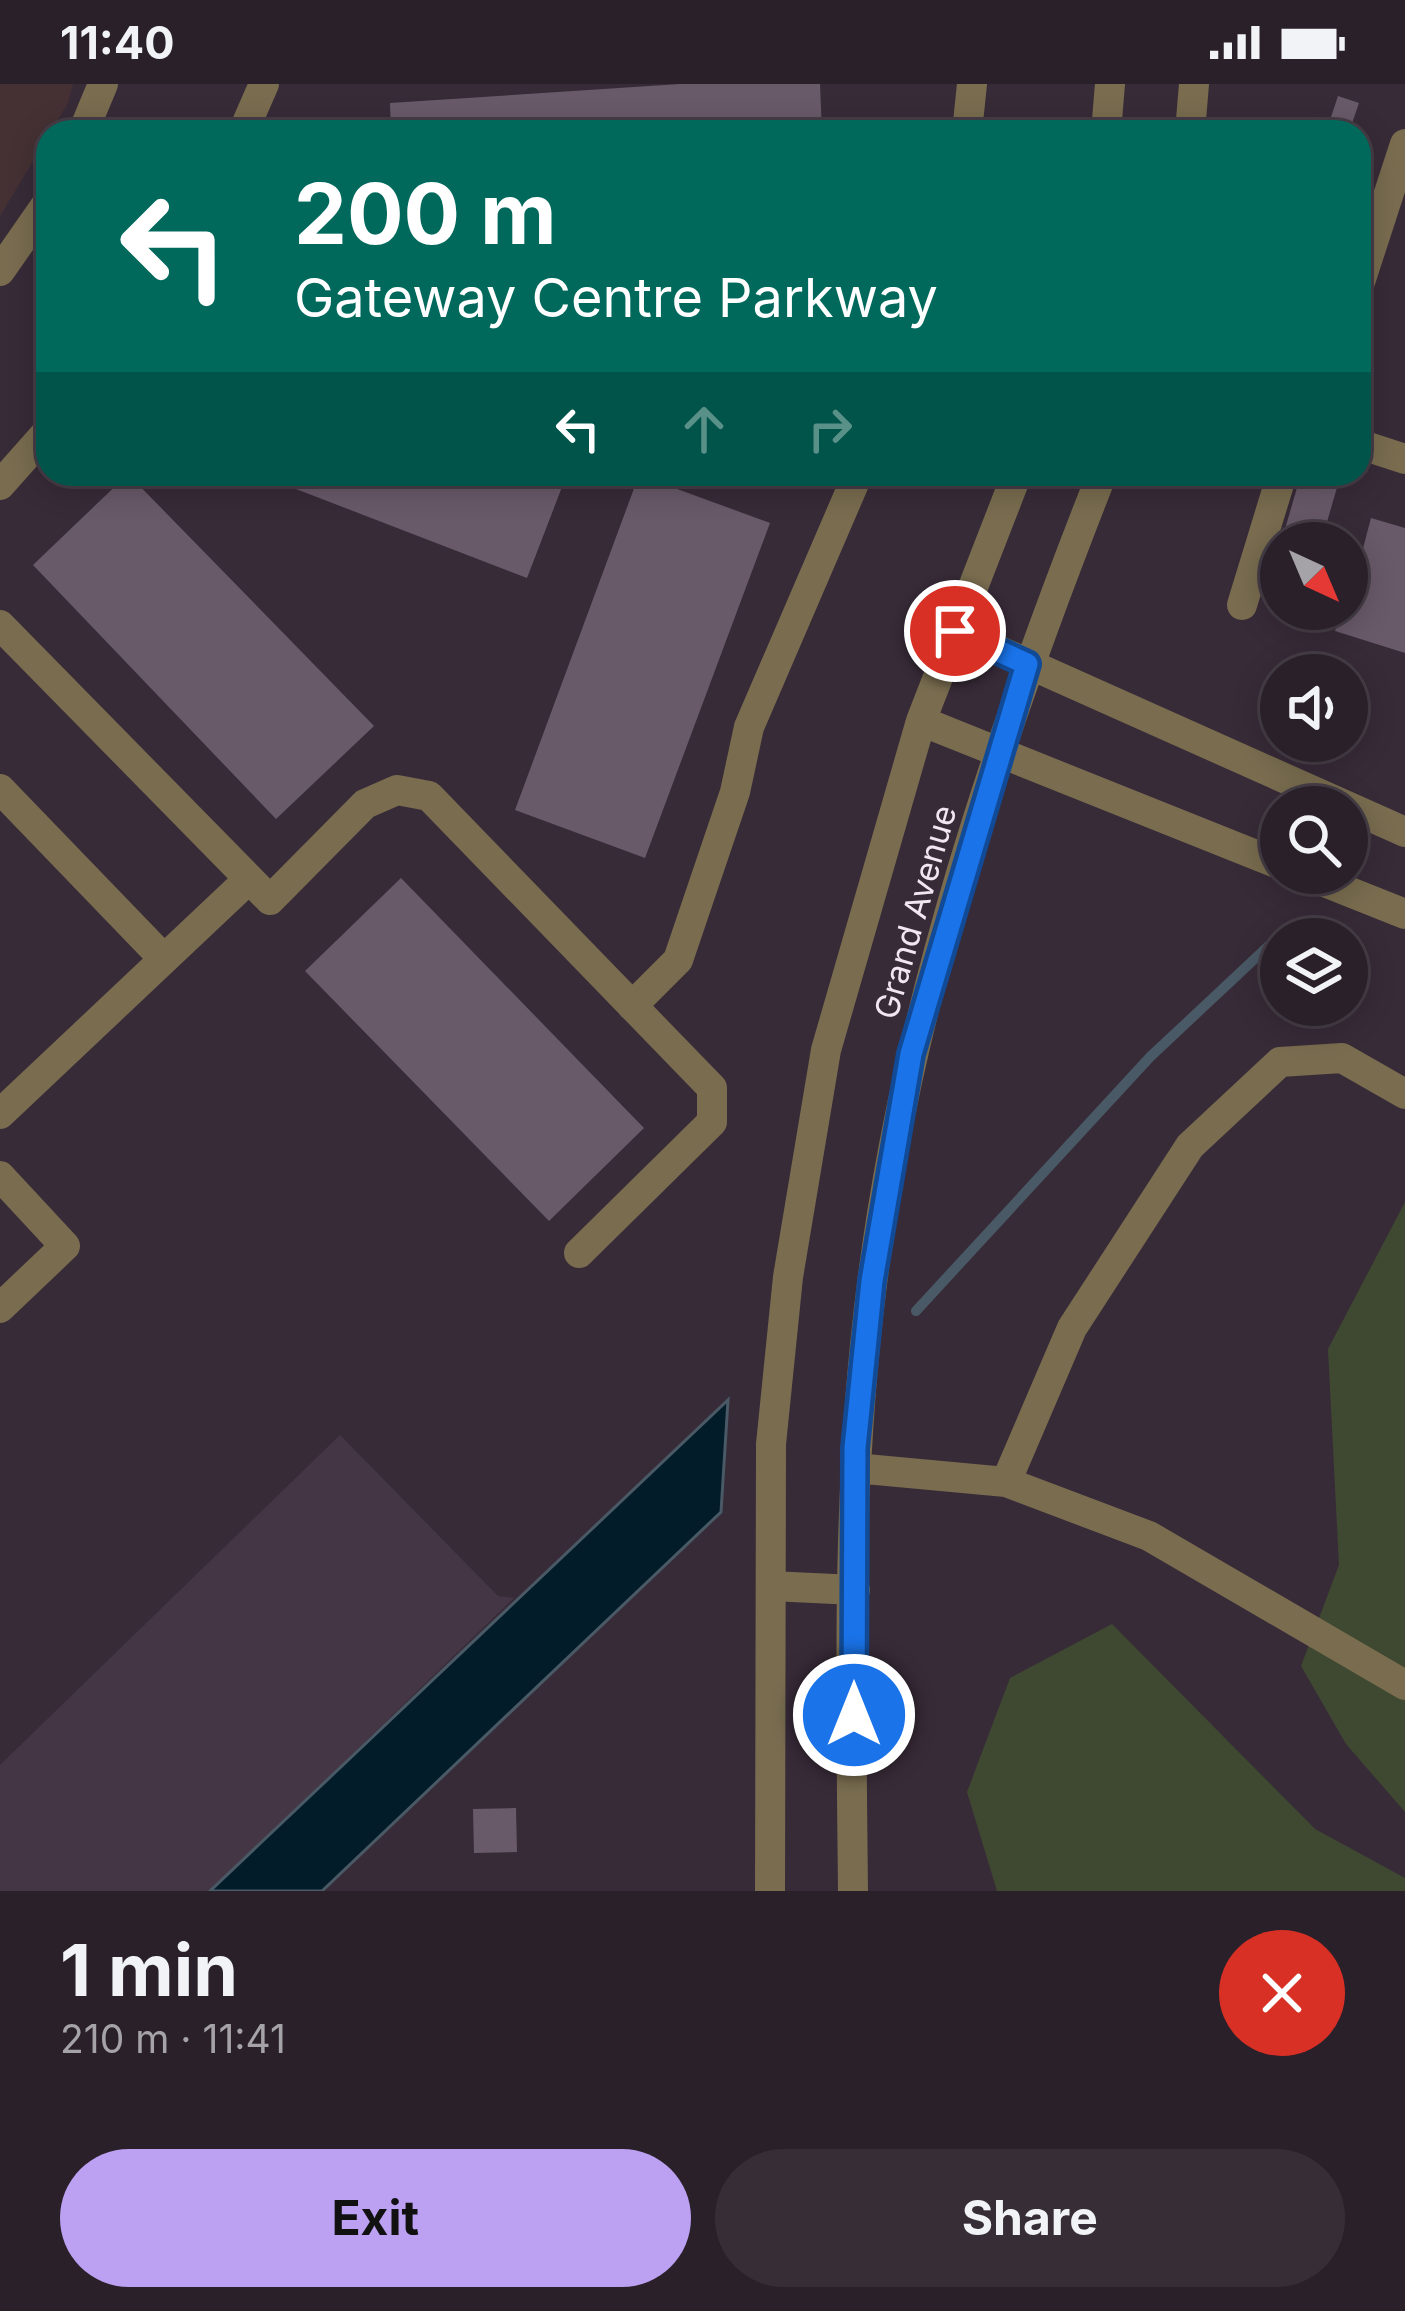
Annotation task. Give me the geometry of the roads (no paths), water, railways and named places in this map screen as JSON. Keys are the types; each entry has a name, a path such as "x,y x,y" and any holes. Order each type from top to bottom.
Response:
{"street":[{"path":"88,120 103,84"},
{"path":"248,120 264,84"},
{"path":"969,120 972,84"},
{"path":"1107,120 1110,84"},
{"path":"1191,120 1194,84"},
{"path":"1371,248 1405,144"},
{"path":"0,272 36,220"},
{"path":"0,485 36,444"},
{"path":"1371,448 1405,459"},
{"path":"632,1006 678,960 735,792 749,727 853,486"},
{"name":"Grand Avenue","path":"770,1891 771,1444 788,1277 826,1050 921,722 1012,486"},
{"name":"Grand Avenue","path":"854,1891 855,1468 872,1281 911,1054 1027,664 1097,486"},
{"path":"1242,605 1278,486"},
{"path":"0,625 270,900 365,804 397,790 429,796 712,1088 712,1122 579,1253"},
{"path":"955,631 1405,832"},
{"path":"921,722 1260,857"},
{"path":"0,789 164,959"},
{"path":"0,1114 249,879"},
{"path":"1355,894 1405,914"},
{"path":"1006,1482 1072,1328 1190,1146 1280,1062 1342,1058 1405,1094"},
{"path":"0,1176 65,1246 0,1308"},
{"path":"855,1468 1006,1482 1149,1536 1405,1685"},
{"path":"771,1586 855,1590"}],"water":[{"path":"728,1400 721,1512 322,1891 210,1891"}],"waterway":[{"path":"916,1311 1150,1057 1260,954"}]}
